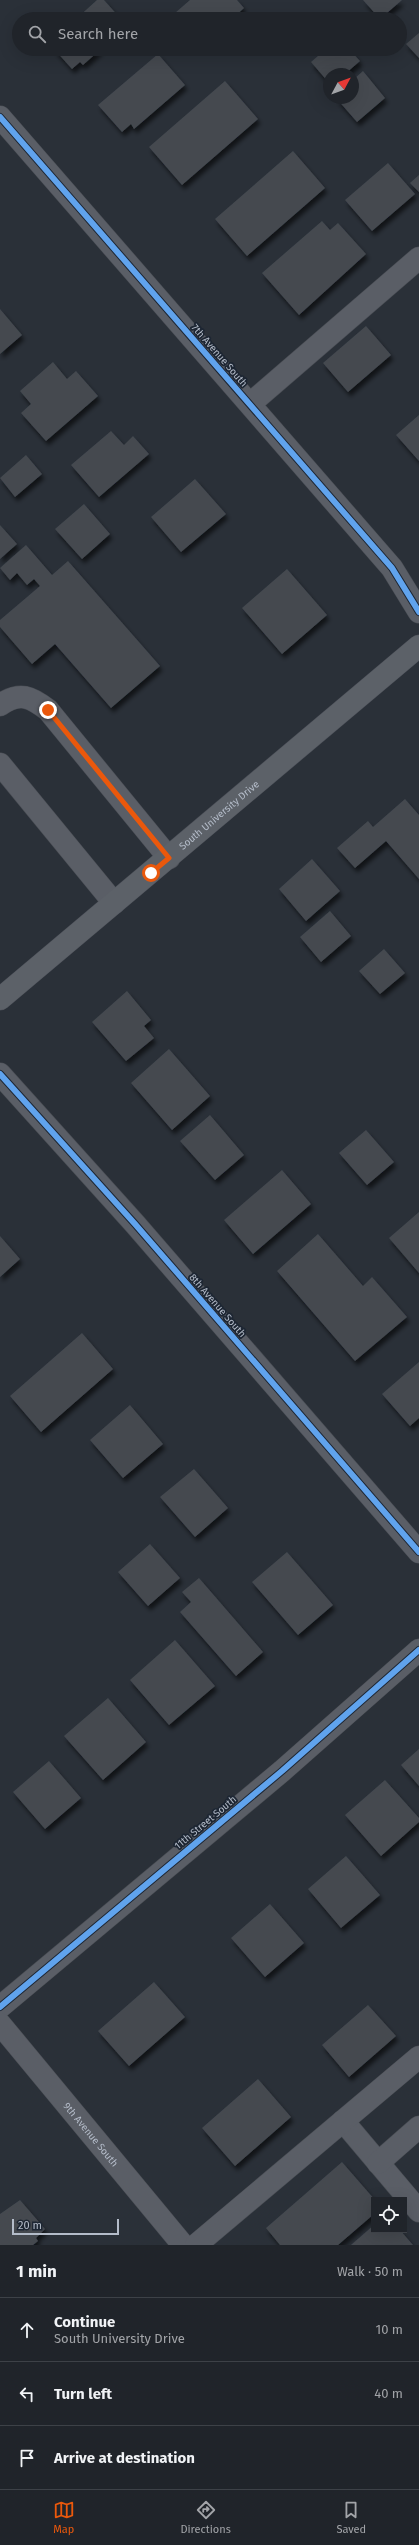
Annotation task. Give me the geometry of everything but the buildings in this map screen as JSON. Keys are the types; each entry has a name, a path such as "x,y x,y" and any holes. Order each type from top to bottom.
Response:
{"main road":[{"name":"South University Drive","path":"0,999 419,646"}],"street":[{"name":"7th Avenue South","path":"0,117 392,568 419,612"},
{"path":"250,404 419,258"},
{"path":"0,705 11,697 32,698 48,710 169,858"},
{"path":"0,764 114,904"},
{"name":"8th Avenue South","path":"0,1074 134,1224 419,1552"},
{"name":"11th Street South","path":"0,2007 282,1771 419,1650"},
{"name":"9th Avenue South","path":"0,2024 183,2245"},
{"path":"196,2245 419,2057"},
{"path":"343,2121 419,2211"},
{"path":"378,2162 419,2127"}],"cycle path":[{"path":"0,117 392,568 419,612"},
{"path":"0,1074 135,1224 419,1552"},
{"path":"0,2007 282,1771 419,1650"}],"route":[{"path":"48,710 169,858 151,873"}]}
